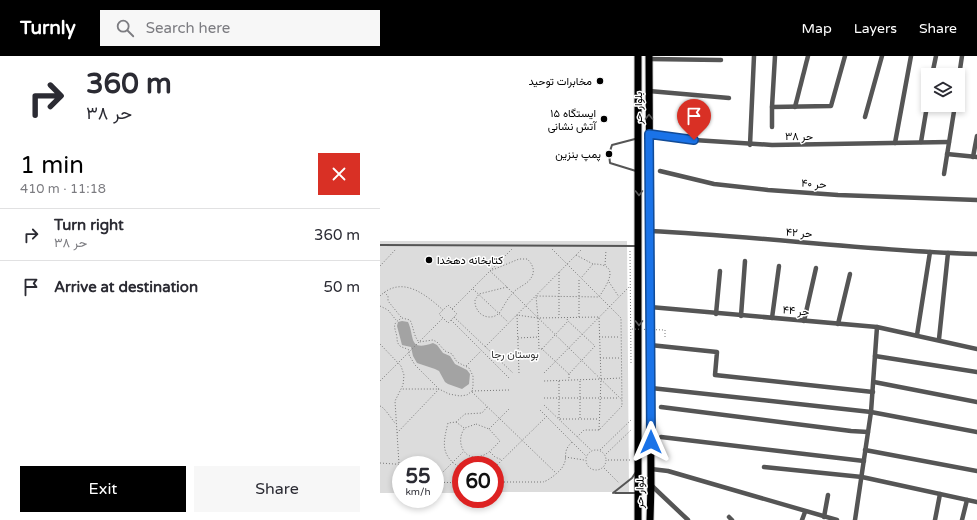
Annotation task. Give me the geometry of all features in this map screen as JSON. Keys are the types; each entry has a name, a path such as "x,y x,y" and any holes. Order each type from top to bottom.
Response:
{"main road":[{"name":"بلوار حر","path":"638,56 638,520"},
{"name":"بلوار حر","path":"649,57 651,388 650,520"}],"street":[{"path":"750,145 754,56"},
{"path":"772,127 775,56"},
{"path":"796,107 808,56"},
{"path":"772,107 831,106 845,56"},
{"path":"865,117 882,56"},
{"path":"895,143 911,56"},
{"path":"933,68 936,56"},
{"path":"960,68 962,56"},
{"path":"649,57 721,60"},
{"path":"649,91 729,98"},
{"path":"920,142 926,112"},
{"path":"944,174 953,112"},
{"name":"حر ۳۸","path":"649,134 750,145 838,145 949,142"},
{"path":"947,154 975,157 977,136"},
{"name":"حر ۴۰","path":"660,171 714,184 768,190 846,195 977,200"},
{"name":"حر ۴۲","path":"650,231 695,233 779,241 930,252 977,254"},
{"path":"917,335 930,252"},
{"path":"939,340 948,253"},
{"path":"741,316 745,261"},
{"path":"772,318 778,266"},
{"path":"804,321 816,268"},
{"path":"716,314 720,271"},
{"path":"838,324 850,274"},
{"name":"حر ۴۴","path":"650,308 877,327 977,349"},
{"path":"855,520 872,412 877,327"},
{"path":"650,345 717,352 715,375 874,392"},
{"path":"875,356 976,371"},
{"path":"874,382 977,402"},
{"path":"651,388 872,412 977,432"},
{"path":"661,407 868,432"},
{"path":"661,437 864,461"},
{"path":"865,450 977,471"},
{"path":"764,467 862,477 977,502"},
{"path":"651,469 668,471 822,518 837,520"},
{"path":"651,485 688,520"},
{"path":"936,520 940,494"},
{"path":"822,518 828,496"},
{"path":"962,520 967,500"},
{"path":"802,520 805,512"}],"lane":[{"path":"638,138 612,145 609,154 610,163 639,172"},
{"path":"380,245 639,246"},
{"path":"638,469 632,478 614,493 638,493"}],"path":[{"path":"380,266 400,245"},
{"path":"452,309 515,246"},
{"path":"549,246 620,318 622,406 599,430 584,430 577,437"},
{"path":"485,347 585,246"},
{"path":"605,266 606,246"},
{"path":"630,246 631,364"},
{"path":"576,255 593,264 608,268 610,274 609,282 599,297"},
{"path":"490,271 519,259 527,259 531,262 533,270 531,278 512,293 499,314 492,317 486,317 480,314 476,308 475,300 479,294 507,287"},
{"path":"581,279 593,264"},
{"path":"490,271 622,400"},
{"path":"559,272 559,318"},
{"path":"579,276 579,317"},
{"path":"609,282 619,297"},
{"path":"544,373 630,285"},
{"path":"380,296 384,292 395,287 411,288 421,292 443,310"},
{"path":"473,288 509,323"},
{"path":"384,292 388,296 388,301 402,318"},
{"path":"536,296 599,297"},
{"path":"536,296 539,349 542,349 569,374"},
{"path":"448,305 457,314 448,323 439,314 443,310 448,305"},
{"path":"380,306 388,310 397,320"},
{"path":"517,315 538,318 599,317"},
{"path":"517,315 519,373"},
{"path":"454,317 513,373"},
{"path":"599,317 601,379 599,430"},
{"path":"419,342 413,334 410,320 402,318 397,320 394,329 398,343 401,347 407,348 415,365 439,389 449,394 460,396 467,395 472,391 509,390"},
{"path":"380,381 443,318"},
{"path":"567,318 568,321 594,346 600,346"},
{"path":"451,320 509,378"},
{"path":"542,349 568,321"},
{"path":"632,329 665,330 665,338"},
{"path":"518,338 539,337"},
{"path":"599,337 621,337"},
{"path":"419,342 433,340 437,342 445,351 452,354 457,362 466,366 472,371 472,391"},
{"path":"380,344 401,366 404,375 404,379 395,401 398,456"},
{"path":"569,380 569,374 594,346"},
{"path":"466,366 481,351"},
{"path":"600,358 621,358"},
{"path":"544,381 621,378"},
{"path":"558,420 559,380"},
{"path":"580,380 580,419"},
{"path":"400,389 439,389"},
{"path":"397,433 439,389"},
{"path":"472,391 556,473"},
{"path":"544,398 619,398"},
{"path":"544,405 592,451"},
{"path":"380,406 383,407 388,416 396,424"},
{"path":"452,461 444,450 443,442 448,423 456,422 465,414 482,413 486,410 487,406"},
{"path":"489,428 509,409"},
{"path":"540,410 587,456"},
{"path":"504,458 547,416"},
{"path":"558,420 600,419"},
{"path":"600,451 632,420 632,424"},
{"path":"456,422 465,428"},
{"path":"476,424 489,428 500,441 490,451 480,457 474,457 464,452 460,443 460,437 465,428 476,424"},
{"path":"605,455 631,430 632,437"},
{"path":"504,482 548,481 564,466 566,448 572,442"},
{"path":"596,449 604,452 607,460 604,468 596,471 588,468 585,460 588,452 592,451 596,449"},
{"path":"490,451 494,456"},
{"path":"460,456 464,452"},
{"path":"565,457 585,460"},
{"path":"607,460 632,460"},
{"path":"380,463 392,464"},
{"path":"444,472 452,463"},
{"path":"604,468 622,486"}],"green space":[{"name":"بوستان رجا","path":"380,241 627,241 629,492 504,492 504,456 452,456 452,493 444,493 444,456 392,456 392,493 380,493"}],"shaded area":[{"path":"398,322 408,322 412,338 416,344 420,346 433,343 437,345 443,353 450,356 455,364 467,370 470,374 469,384 462,389 448,384 445,382 439,371 417,363 413,356 411,347 402,345 397,326"}],"place":[{"name":"مخابرات توحید","path":"600,81"},
{"name":"ایستگاه ۱۵ آتش نشانی","path":"604,119"},
{"name":"پمپ بنزین","path":"609,154"},
{"name":"کتابخانه دهخدا","path":"429,260"}],"route":[{"path":"651,442 649,134 694,140"}]}
